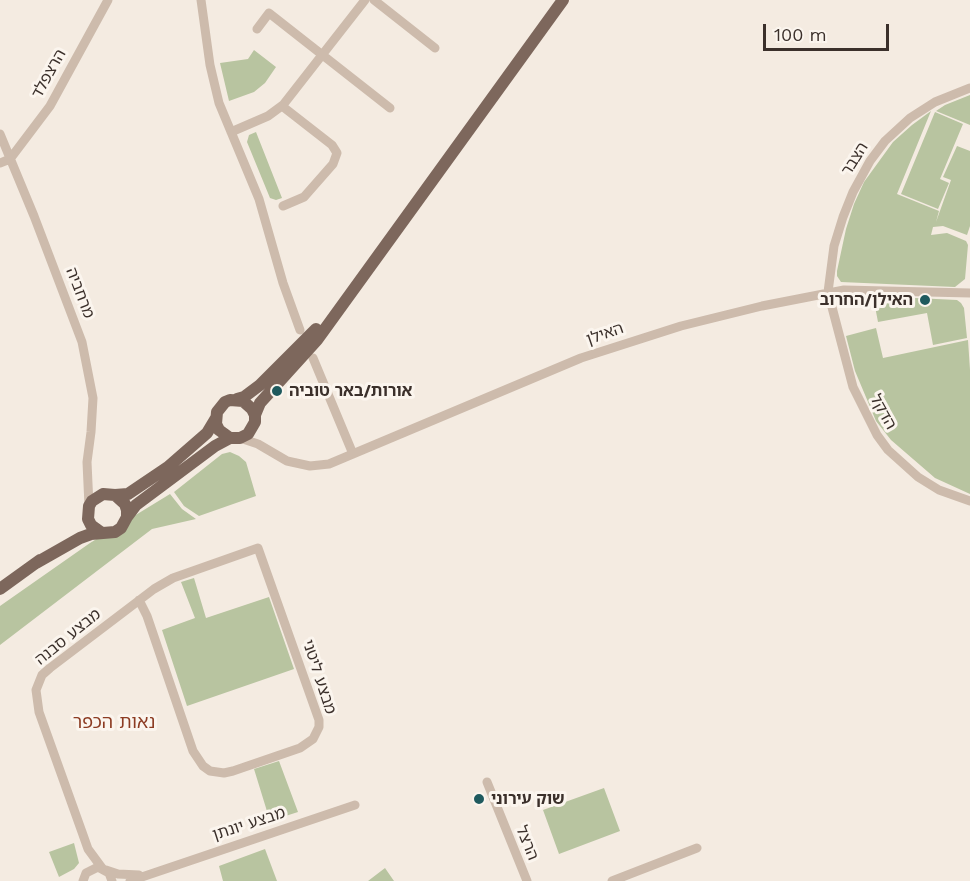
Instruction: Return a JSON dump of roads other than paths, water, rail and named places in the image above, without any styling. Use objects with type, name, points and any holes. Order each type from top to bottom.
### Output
[{"type":"main road","points":[[36,563],[80,538],[115,532],[125,523],[131,510],[203,454],[248,434],[260,403],[317,340],[564,0]]},
{"type":"main road","points":[[0,589],[78,530],[97,497],[128,494],[168,467],[207,433],[220,406],[225,402],[244,397],[260,385],[311,336],[394,236]]},
{"type":"main road","points":[[237,399],[248,404],[254,420]]},
{"type":"main road","points":[[216,418],[219,430],[235,438]]},
{"type":"main road","points":[[112,495],[125,504],[127,517]]},
{"type":"main road","points":[[88,510],[91,525],[102,533]]},
{"type":"street","name":"הרצפלד","points":[[10,159],[50,106],[108,0]]},
{"type":"street","points":[[201,0],[210,65],[219,103],[260,201],[283,283],[300,330]]},
{"type":"street","points":[[231,132],[268,116],[282,106],[365,0]]},
{"type":"street","points":[[374,0],[435,48]]},
{"type":"street","points":[[257,29],[269,14],[390,108]]},
{"type":"street","name":"הצבר","points":[[828,292],[834,246],[847,204],[870,161],[885,141],[922,109],[947,96],[970,88]]},
{"type":"street","points":[[282,106],[332,145],[337,153],[333,164],[304,197],[283,207]]},
{"type":"street","name":"מרחביה","points":[[0,134],[82,342],[93,398],[87,470],[90,495],[88,510]]},
{"type":"street","points":[[0,163],[10,159]]},
{"type":"street","name":"האילן","points":[[235,438],[269,450],[287,461],[310,466],[329,464],[574,361],[618,345],[699,321],[828,292],[861,290],[970,293]]},
{"type":"street","name":"הדקל","points":[[828,292],[853,387],[877,435],[888,450],[918,477],[939,490],[970,501]]},
{"type":"street","points":[[313,358],[353,454]]},
{"type":"street","points":[[254,420],[255,433],[269,450]]},
{"type":"street","points":[[87,470],[96,486],[112,495]]},
{"type":"street","name":"מבצע סבנה","points":[[112,881],[88,849],[39,712],[36,690],[42,675],[154,589],[173,578],[258,548]]},
{"type":"street","name":"מבצע ליטני","points":[[139,600],[147,616],[194,751],[203,766],[217,773],[233,771],[300,748],[313,739],[319,727],[319,720],[258,548]]},
{"type":"street","name":"הרצל","points":[[487,782],[527,881]]},
{"type":"street","name":"מבצע יונתן","points":[[130,881],[355,805]]},
{"type":"street","name":"מבצע סבנה","points":[[82,832],[86,848],[85,876]]},
{"type":"street","points":[[612,881],[697,848]]},
{"type":"street","points":[[76,881],[93,868],[104,869]]},
{"type":"street","name":"מבצע יונתן","points":[[104,869],[126,876],[153,872]]},
{"type":"place","name":"האילן/החרוב","points":[[925,300]]},
{"type":"place","name":"אורות/באר טוביה","points":[[277,391]]},
{"type":"place","name":"שוק עירוני","points":[[479,799]]},
{"type":"district","name":"נאות הכפר","points":[[114,723]]}]
